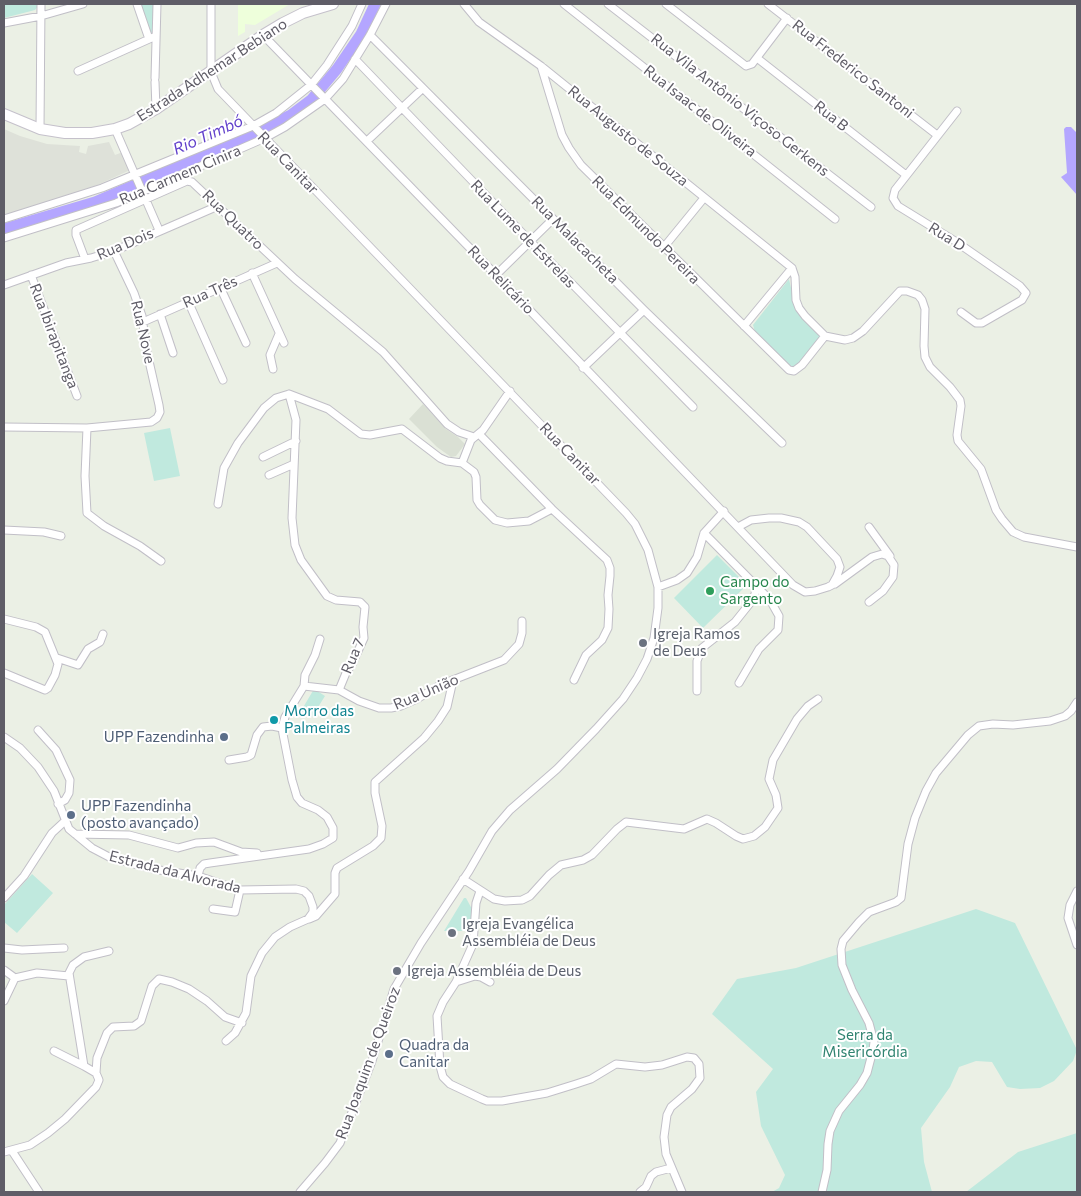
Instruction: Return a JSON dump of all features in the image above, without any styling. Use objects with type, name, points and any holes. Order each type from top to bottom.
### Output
[{"type":"main road","name":"Estrada Adhemar Bebiano","points":[[4,114],[40,129],[65,133],[92,133],[115,129],[129,124],[156,109],[283,23],[320,6],[333,4]]},
{"type":"street","points":[[40,129],[41,4]]},
{"type":"street","points":[[4,23],[41,16],[83,4]]},
{"type":"street","points":[[137,4],[153,38]]},
{"type":"street","points":[[156,109],[153,38],[157,4]]},
{"type":"street","points":[[211,4],[211,72]]},
{"type":"street","name":"Rua Carmem Cinira","points":[[4,219],[82,196],[135,177],[254,127],[313,86],[339,49],[362,4]]},
{"type":"street","name":"Rua Carmem Cinira","points":[[4,238],[93,212],[292,123],[324,98],[343,79],[370,35],[386,4]]},
{"type":"street","name":"Rua Augusto de Souza","points":[[464,4],[479,22],[541,66],[792,268]]},
{"type":"street","name":"Rua Isaac de Oliveira","points":[[564,4],[835,219]]},
{"type":"street","name":"Rua Vila Antônio Viçoso Gerkens","points":[[608,4],[871,207]]},
{"type":"street","points":[[666,4],[744,65],[750,66],[787,18]]},
{"type":"street","name":"Rua Frederico Santoni","points":[[768,4],[937,135]]},
{"type":"street","name":"Rua Relicário","points":[[263,35],[798,589],[810,592],[828,588]]},
{"type":"street","name":"Rua Malacacheta","points":[[370,35],[644,310],[782,443]]},
{"type":"street","points":[[78,71],[153,38]]},
{"type":"street","name":"Rua B","points":[[757,58],[906,174]]},
{"type":"street","name":"Rua Lume de Estrelas","points":[[355,59],[693,407]]},
{"type":"street","name":"Rua Edmundo Pereira","points":[[541,66],[562,135],[581,165],[789,370],[794,371],[802,365],[825,336]]},
{"type":"street","name":"Rua Canitar","points":[[211,72],[218,89],[614,500],[635,524],[648,550],[658,587],[658,608],[654,638],[647,659],[631,687],[615,709],[557,769],[510,810],[492,831],[464,879]]},
{"type":"street","points":[[367,141],[422,89]]},
{"type":"street","name":"Rua D","points":[[957,112],[906,174],[893,194],[894,202],[898,206],[955,241],[1020,286],[1026,293],[1022,300],[982,323],[976,323],[962,312]]},
{"type":"street","points":[[115,129],[159,230]]},
{"type":"street","name":"Rua Quatro","points":[[146,199],[188,181],[194,183],[277,263],[383,352],[447,424],[459,432],[476,436]]},
{"type":"street","points":[[664,247],[704,198]]},
{"type":"street","points":[[85,259],[76,230],[146,199]]},
{"type":"street","name":"Rua Dois","points":[[4,285],[66,263],[114,251],[218,206]]},
{"type":"street","points":[[496,275],[553,219]]},
{"type":"street","name":"Rua Nove","points":[[87,428],[151,422],[159,416],[159,405],[139,306],[114,251]]},
{"type":"street","name":"Rua Três","points":[[143,322],[252,272],[277,263]]},
{"type":"street","points":[[744,326],[792,268]]},
{"type":"street","points":[[792,268],[795,277],[796,300],[799,308],[825,336],[845,340],[853,338],[863,331],[900,291],[907,291],[918,295],[925,309],[924,346],[926,357],[930,367],[950,386],[960,400],[961,406],[956,435],[958,441],[981,470],[996,510],[1002,520],[1013,532],[1024,537],[1077,547]]},
{"type":"street","points":[[252,272],[284,343]]},
{"type":"street","name":"Rua Ibirapitanga","points":[[30,275],[77,396]]},
{"type":"street","points":[[220,287],[246,343]]},
{"type":"street","points":[[188,301],[223,380]]},
{"type":"street","points":[[583,368],[644,310]]},
{"type":"street","points":[[160,314],[173,353]]},
{"type":"street","points":[[274,369],[270,355],[280,334]]},
{"type":"street","points":[[462,463],[476,436],[483,430],[510,391]]},
{"type":"street","points":[[218,504],[224,468],[238,443],[264,408],[276,398],[289,394],[328,409],[361,434],[370,435],[402,429],[440,458],[462,463],[474,472],[476,477],[476,500],[495,520],[507,523],[529,521],[552,509]]},
{"type":"street","points":[[269,475],[294,464],[296,420],[289,394]]},
{"type":"street","points":[[4,427],[87,428],[85,476],[87,523]]},
{"type":"street","points":[[476,436],[607,560],[610,568],[607,632],[602,640],[589,651],[574,680]]},
{"type":"street","points":[[263,457],[296,440]]},
{"type":"street","name":"Rua 7","points":[[294,464],[293,537],[301,560],[316,578],[327,596],[336,600],[360,602],[365,607],[364,638],[347,671],[340,690]]},
{"type":"street","points":[[658,587],[677,580],[688,573],[697,557],[704,533],[724,512]]},
{"type":"street","points":[[87,513],[104,526],[140,546],[161,561]]},
{"type":"street","points":[[738,527],[751,520],[781,518],[795,521],[807,527],[829,549],[839,563],[840,571],[838,576],[828,588]]},
{"type":"street","points":[[869,527],[892,559],[894,568],[893,577],[883,591],[869,602]]},
{"type":"street","points":[[4,530],[44,532],[61,536]]},
{"type":"street","points":[[704,533],[777,609],[780,619],[779,627],[758,649],[739,683]]},
{"type":"street","points":[[828,588],[872,557],[882,554],[892,559]]},
{"type":"street","points":[[697,691],[697,661],[702,648],[735,622],[751,602],[756,587]]},
{"type":"street","points":[[4,619],[41,629],[48,636],[57,658],[58,670],[47,690],[4,673]]},
{"type":"street","name":"Rua União","points":[[304,686],[340,690],[371,706],[391,708],[417,699],[440,685],[498,662],[508,656],[519,644],[522,633],[522,621]]},
{"type":"street","points":[[57,658],[78,665],[90,647],[100,642],[103,634]]},
{"type":"street","points":[[198,876],[200,868],[204,864],[278,854],[323,844],[331,840],[334,832],[332,824],[325,814],[302,804],[297,797],[282,728],[285,717],[304,686],[304,679],[320,639]]},
{"type":"street","points":[[226,1041],[242,1023],[247,1008],[252,976],[266,946],[278,935],[316,916],[335,894],[335,873],[337,868],[373,846],[381,838],[382,826],[375,793],[375,782],[424,738],[438,722],[447,707],[455,679]]},
{"type":"street","points":[[464,879],[489,898],[505,902],[526,899],[561,865],[583,860],[592,855],[616,829],[626,822],[684,830],[707,819],[743,839],[754,836],[765,827],[778,808],[776,795],[769,779],[773,760],[797,719],[808,706],[818,699]]},
{"type":"street","points":[[822,1192],[827,1170],[830,1131],[839,1112],[867,1073],[874,1042],[869,1023],[842,965],[840,949],[843,941],[869,912],[896,902],[901,898],[908,844],[915,818],[926,791],[936,773],[968,735],[979,726],[1050,722],[1065,716],[1077,702]]},
{"type":"street","points":[[229,760],[251,755],[257,735],[263,727],[282,728]]},
{"type":"street","points":[[38,730],[56,750],[70,780],[67,797],[58,804]]},
{"type":"street","name":"Estrada da Alvorada","points":[[4,737],[20,748],[38,767],[54,791],[65,822],[74,834],[92,848],[110,858],[153,870],[198,876],[240,890],[303,890],[309,896],[312,903],[313,912],[308,919]]},
{"type":"street","points":[[4,897],[24,876],[52,833],[65,822]]},
{"type":"street","points":[[74,834],[129,835],[178,848],[196,843],[214,842],[241,852],[278,854]]},
{"type":"street","name":"Rua Joaquim de Queiroz","points":[[300,1192],[326,1163],[340,1142],[372,1061],[394,989],[464,879]]},
{"type":"street","points":[[214,909],[234,912],[240,890]]},
{"type":"street","points":[[480,891],[476,903],[473,944],[456,982],[440,1008],[436,1023],[441,1074],[455,1087],[487,1101],[524,1098],[547,1093],[585,1081],[597,1076],[609,1067],[619,1064],[645,1068],[687,1057],[694,1058],[698,1061],[700,1075],[696,1085],[671,1107],[664,1144],[671,1168],[682,1192]]},
{"type":"street","points":[[1077,891],[1070,905],[1068,918],[1077,946]]},
{"type":"street","points":[[4,948],[22,950],[64,948]]},
{"type":"street","points":[[84,1066],[69,976],[70,969],[78,961],[89,955],[109,951]]},
{"type":"street","points":[[4,970],[15,978],[37,973],[69,976]]},
{"type":"street","points":[[456,982],[475,976],[490,982]]},
{"type":"street","points":[[4,1001],[15,978]]},
{"type":"street","points":[[4,1152],[30,1144],[60,1123],[96,1087],[99,1080],[96,1073],[98,1053],[107,1034],[113,1027],[134,1026],[141,1021],[152,986],[159,979],[189,989],[207,1001],[225,1017],[242,1023]]},
{"type":"street","points":[[54,1051],[96,1073]]},
{"type":"street","points":[[12,1151],[39,1192]]},
{"type":"street","points":[[640,1192],[646,1187],[651,1176],[656,1172],[671,1168]]},
{"type":"shaded area","points":[[238,4],[290,4],[255,25],[245,24],[245,32],[238,36]]},
{"type":"shaded area","points":[[1071,127],[1077,133],[1077,195],[1061,177],[1067,173],[1064,129]]},
{"type":"shaded area","points":[[4,129],[47,144],[80,146],[79,152],[86,154],[88,146],[109,142],[115,155],[123,152],[129,168],[128,171],[82,192],[4,215]]},
{"type":"shaded area","points":[[423,404],[446,429],[465,444],[456,456],[451,457],[437,447],[409,419]]},
{"type":"green space","points":[[4,4],[40,4],[35,10],[4,18]]},
{"type":"green space","points":[[140,4],[154,4],[153,32],[151,33],[149,33]]},
{"type":"green space","points":[[789,279],[794,301],[821,338],[795,368],[790,367],[755,332],[753,325]]},
{"type":"green space","points":[[170,428],[180,476],[154,481],[144,433]]},
{"type":"green space","name":"Campo do Sargento","points":[[717,555],[747,585],[703,628],[674,598]]},
{"type":"green space","points":[[314,689],[325,696],[312,717],[301,711]]},
{"type":"green space","points":[[32,874],[53,893],[17,933],[4,922],[4,905]]},
{"type":"green space","points":[[464,898],[466,898],[472,909],[471,931],[444,931]]},
{"type":"green space","name":"Serra da Misericórdia","points":[[976,909],[1015,923],[1077,1050],[1073,1061],[1054,1081],[1040,1088],[1020,1089],[1007,1087],[992,1062],[976,1061],[959,1067],[950,1087],[921,1128],[924,1162],[932,1192],[772,1192],[779,1188],[785,1175],[761,1126],[756,1092],[773,1069],[712,1014],[737,979],[796,968]]},
{"type":"green space","points":[[1077,1133],[1077,1192],[966,1192],[1018,1152]]},
{"type":"waterway","name":"Rio Timbó","points":[[4,229],[95,202],[253,134],[291,115],[311,100],[337,69],[361,34],[375,4]]},
{"type":"place","name":"Campo do Sargento","points":[[710,591]]},
{"type":"place","name":"Igreja Ramos de Deus","points":[[643,643]]},
{"type":"place","name":"Morro das Palmeiras","points":[[274,720]]},
{"type":"place","name":"UPP Fazendinha","points":[[224,737]]},
{"type":"place","name":"UPP Fazendinha (posto avançado)","points":[[71,815]]},
{"type":"place","name":"Igreja Evangélica Assembléia de Deus","points":[[452,933]]},
{"type":"place","name":"Igreja Assembléia de Deus","points":[[397,971]]},
{"type":"place","name":"Quadra da Canitar","points":[[389,1054]]}]
